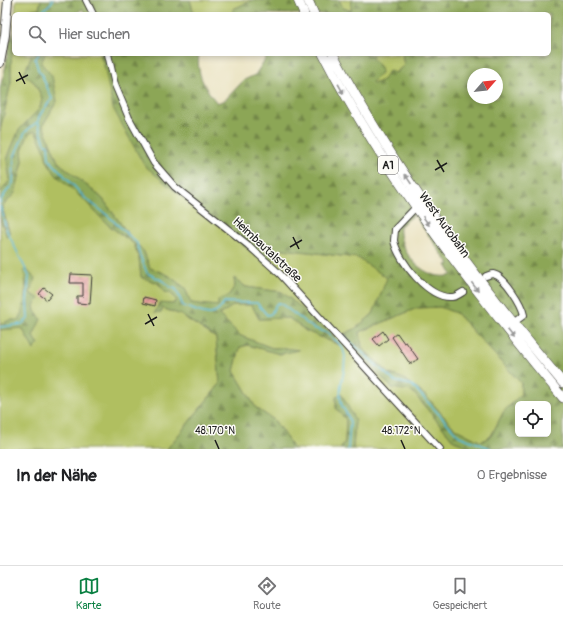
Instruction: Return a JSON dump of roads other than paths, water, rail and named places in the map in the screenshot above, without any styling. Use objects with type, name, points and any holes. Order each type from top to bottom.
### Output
[{"type":"highway","points":[[298,0],[303,12]]},
{"type":"highway","points":[[308,0],[313,12]]},
{"type":"highway","name":"West Autobahn","points":[[324,56],[341,89],[372,141],[416,207],[487,304],[563,398]]},
{"type":"highway","name":"West Autobahn","points":[[334,56],[380,136],[449,238],[563,384]]},
{"type":"main road","points":[[0,63],[8,0]]},
{"type":"street","points":[[86,0],[92,12]]},
{"type":"street","name":"Heimbautalstraße","points":[[108,56],[115,85],[129,118],[154,163],[175,187],[248,245],[280,274],[440,449]]},
{"type":"street","points":[[416,207],[395,229],[394,241],[400,256],[416,277],[431,292],[453,298],[463,292]]},
{"type":"street","points":[[486,276],[493,274],[500,278],[510,289],[522,307],[524,315],[514,323]]},
{"type":"waterway","points":[[41,12],[52,2],[52,0]]},
{"type":"waterway","points":[[37,56],[35,59],[39,72],[42,74],[52,99],[38,120],[45,143],[48,145],[49,159],[85,198],[107,215],[137,243],[139,253],[147,273],[176,289],[183,306],[206,314],[212,314],[216,312],[224,302],[257,303],[267,315],[271,314],[276,304],[280,303],[313,328],[328,333],[337,341],[343,349],[345,356],[340,396],[342,406],[350,423],[348,449]]},
{"type":"waterway","points":[[0,203],[13,183],[14,157],[25,132],[37,122]]},
{"type":"waterway","points":[[0,206],[7,231],[29,276],[27,301],[28,319],[22,324],[0,327]]},
{"type":"waterway","points":[[341,339],[344,336],[394,381],[412,385],[459,436],[492,449]]}]
